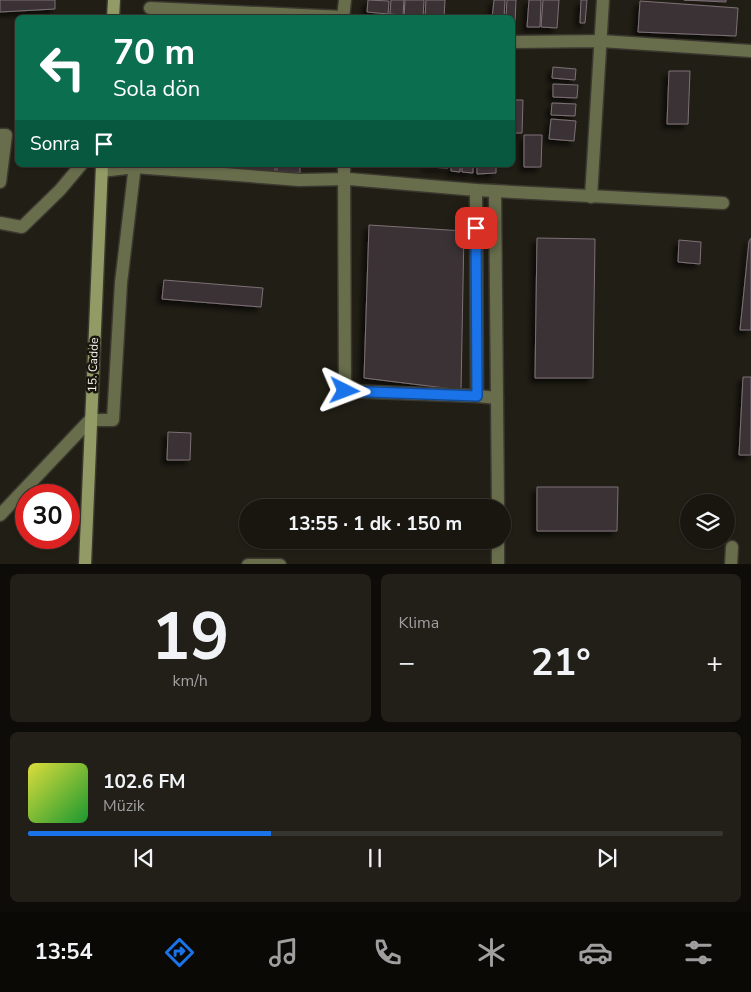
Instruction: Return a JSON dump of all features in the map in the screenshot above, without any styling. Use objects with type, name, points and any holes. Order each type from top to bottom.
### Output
[{"type":"main road","points":[[113,15],[114,0]]},
{"type":"main road","name":"15. Cadde","points":[[85,564],[102,168]]},
{"type":"street","points":[[343,15],[345,0]]},
{"type":"street","points":[[591,197],[603,0]]},
{"type":"street","points":[[150,8],[300,15]]},
{"type":"street","points":[[515,42],[601,41],[751,51]]},
{"type":"street","points":[[0,136],[6,135],[0,182]]},
{"type":"street","points":[[0,223],[22,226],[60,190],[79,167]]},
{"type":"street","points":[[102,168],[118,167]]},
{"type":"street","points":[[0,515],[90,420],[113,420],[121,283],[135,167]]},
{"type":"street","points":[[147,167],[299,180],[344,180],[591,197],[723,203]]},
{"type":"street","points":[[344,167],[345,391],[497,398]]},
{"type":"street","points":[[476,190],[477,396]]},
{"type":"street","points":[[495,191],[498,499]]},
{"type":"street","points":[[498,549],[498,564]]},
{"type":"street","points":[[731,564],[732,549]]},
{"type":"street","points":[[248,564],[280,564]]},
{"type":"building","points":[[0,0],[55,0],[55,9],[0,12]]},
{"type":"building","points":[[368,0],[389,1],[388,14],[367,12]]},
{"type":"building","points":[[391,0],[404,0],[403,15],[390,14]]},
{"type":"building","points":[[405,0],[424,0],[423,15],[404,15]]},
{"type":"building","points":[[426,0],[445,0],[444,15],[425,15]]},
{"type":"building","points":[[494,0],[505,0],[504,15],[492,15]]},
{"type":"building","points":[[507,0],[516,0],[515,23],[515,15],[506,15]]},
{"type":"building","points":[[529,0],[541,0],[540,27],[527,27]]},
{"type":"building","points":[[543,0],[559,0],[557,28],[541,27]]},
{"type":"building","points":[[581,0],[587,0],[585,23],[580,23]]},
{"type":"building","points":[[684,0],[726,0],[726,2]]},
{"type":"building","points":[[640,1],[738,8],[736,36],[638,32]]},
{"type":"building","points":[[553,67],[576,69],[575,80],[552,78]]},
{"type":"building","points":[[669,71],[690,71],[688,124],[667,124]]},
{"type":"building","points":[[553,84],[578,85],[577,98],[553,97]]},
{"type":"building","points":[[515,100],[523,100],[522,133],[515,133]]},
{"type":"building","points":[[552,103],[576,104],[575,116],[551,115]]},
{"type":"building","points":[[551,119],[576,121],[574,141],[549,139]]},
{"type":"building","points":[[524,135],[542,135],[541,167],[524,167]]},
{"type":"building","points":[[237,167],[275,167],[275,174],[236,173]]},
{"type":"building","points":[[277,167],[300,167],[300,173],[277,172]]},
{"type":"building","points":[[451,167],[460,167],[460,172],[451,171]]},
{"type":"building","points":[[462,167],[473,167],[473,173],[462,172]]},
{"type":"building","points":[[477,167],[496,167],[496,173],[477,174]]},
{"type":"building","points":[[369,225],[464,231],[461,390],[364,378]]},
{"type":"building","points":[[537,238],[595,239],[593,378],[535,378]]},
{"type":"building","points":[[751,238],[751,330],[740,330],[749,241]]},
{"type":"building","points":[[679,240],[701,242],[700,264],[678,262]]},
{"type":"building","points":[[164,280],[263,288],[261,307],[162,299]]},
{"type":"building","points":[[743,377],[751,377],[751,455],[739,455]]},
{"type":"building","points":[[168,432],[191,433],[190,460],[167,460]]},
{"type":"building","points":[[537,487],[618,487],[617,531],[537,531]]},
{"type":"route","points":[[345,391],[477,396],[476,228]]}]
